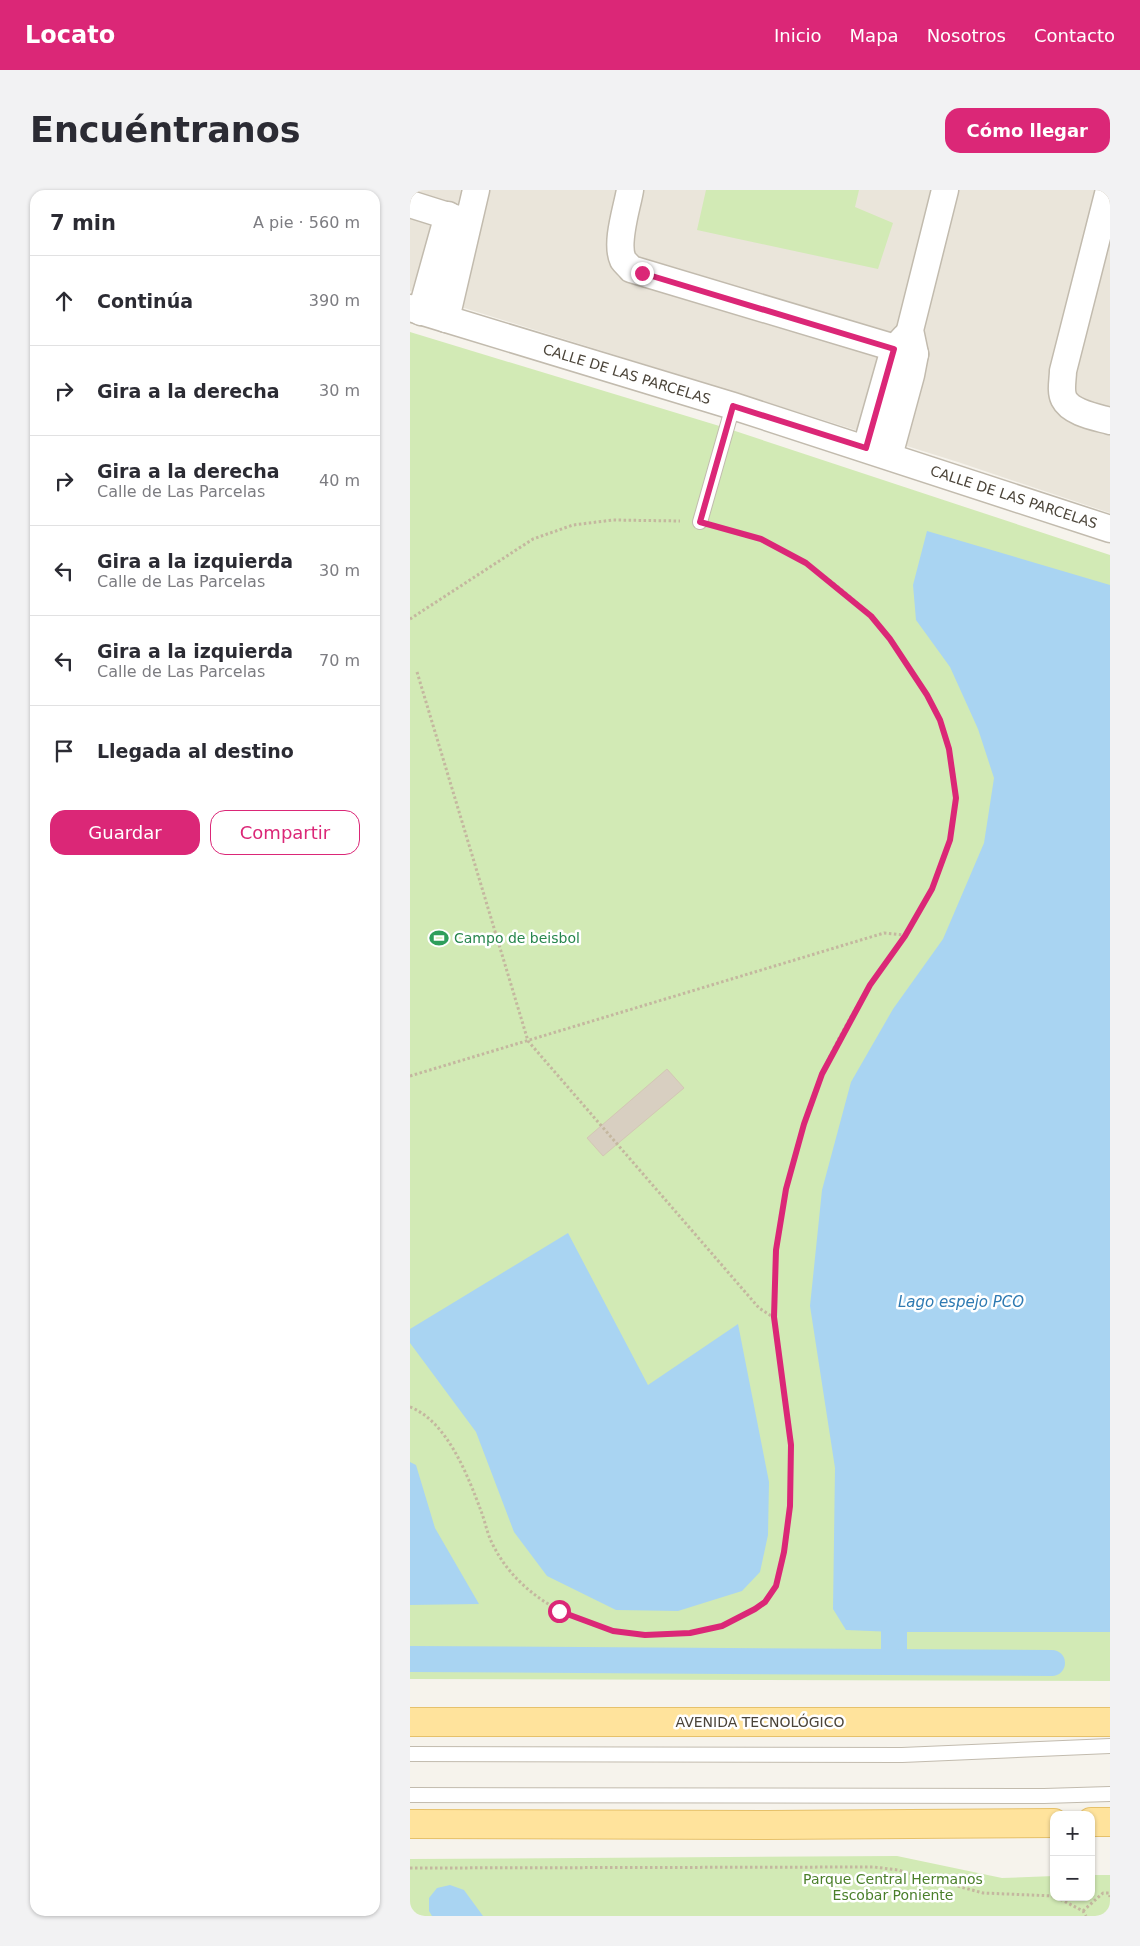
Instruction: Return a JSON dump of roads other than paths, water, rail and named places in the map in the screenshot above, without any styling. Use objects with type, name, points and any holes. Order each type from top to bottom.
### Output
[{"type":"main road","name":"AVENIDA TECNOLÓGICO","points":[[410,1722],[1110,1722]]},
{"type":"main road","points":[[1095,1822],[1110,1822]]},
{"type":"main road","points":[[410,1824],[777,1825],[1050,1823]]},
{"type":"street","name":"CALLE DE LAS PARCELAS","points":[[476,190],[459,219],[415,310],[733,406],[1110,529]]},
{"type":"street","points":[[630,190],[622,229],[621,246],[623,260],[631,269],[906,344]]},
{"type":"street","points":[[877,452],[911,375],[906,344],[945,190]]},
{"type":"street","points":[[1109,190],[1063,371],[1062,387],[1064,400],[1073,408],[1110,421]]},
{"type":"street","points":[[410,204],[459,219]]},
{"type":"street","name":"CALLE DE LAS PARCELAS","points":[[446,319],[459,219]]},
{"type":"lane","points":[[700,522],[733,406]]},
{"type":"lane","points":[[410,1754],[902,1755],[1110,1746]]},
{"type":"lane","points":[[410,1795],[1044,1796],[1110,1794]]},
{"type":"water","name":"Lago espejo PCO","points":[[927,531],[1110,585],[1110,1632],[894,1632],[846,1630],[833,1609],[835,1468],[810,1306],[822,1190],[851,1082],[893,1009],[943,939],[984,843],[994,778],[978,729],[950,667],[916,620],[913,585]]},
{"type":"water","points":[[568,1233],[648,1385],[738,1324],[769,1482],[768,1535],[760,1572],[742,1591],[678,1611],[616,1610],[547,1576],[514,1532],[476,1432],[410,1343],[410,1329]]},
{"type":"water","points":[[410,1462],[416,1465],[435,1528],[479,1604],[410,1605]]},
{"type":"water","points":[[450,1885],[464,1890],[483,1916],[432,1916],[429,1911],[429,1898],[437,1888]]},
{"type":"waterway","points":[[894,1632],[894,1661]]},
{"type":"waterway","points":[[410,1659],[1052,1663]]},
{"type":"place","name":"Campo de beisbol","points":[[439,938]]},
{"type":"park label","name":"Parque Central Hermanos Escobar Poniente","points":[[893,1888]]}]
